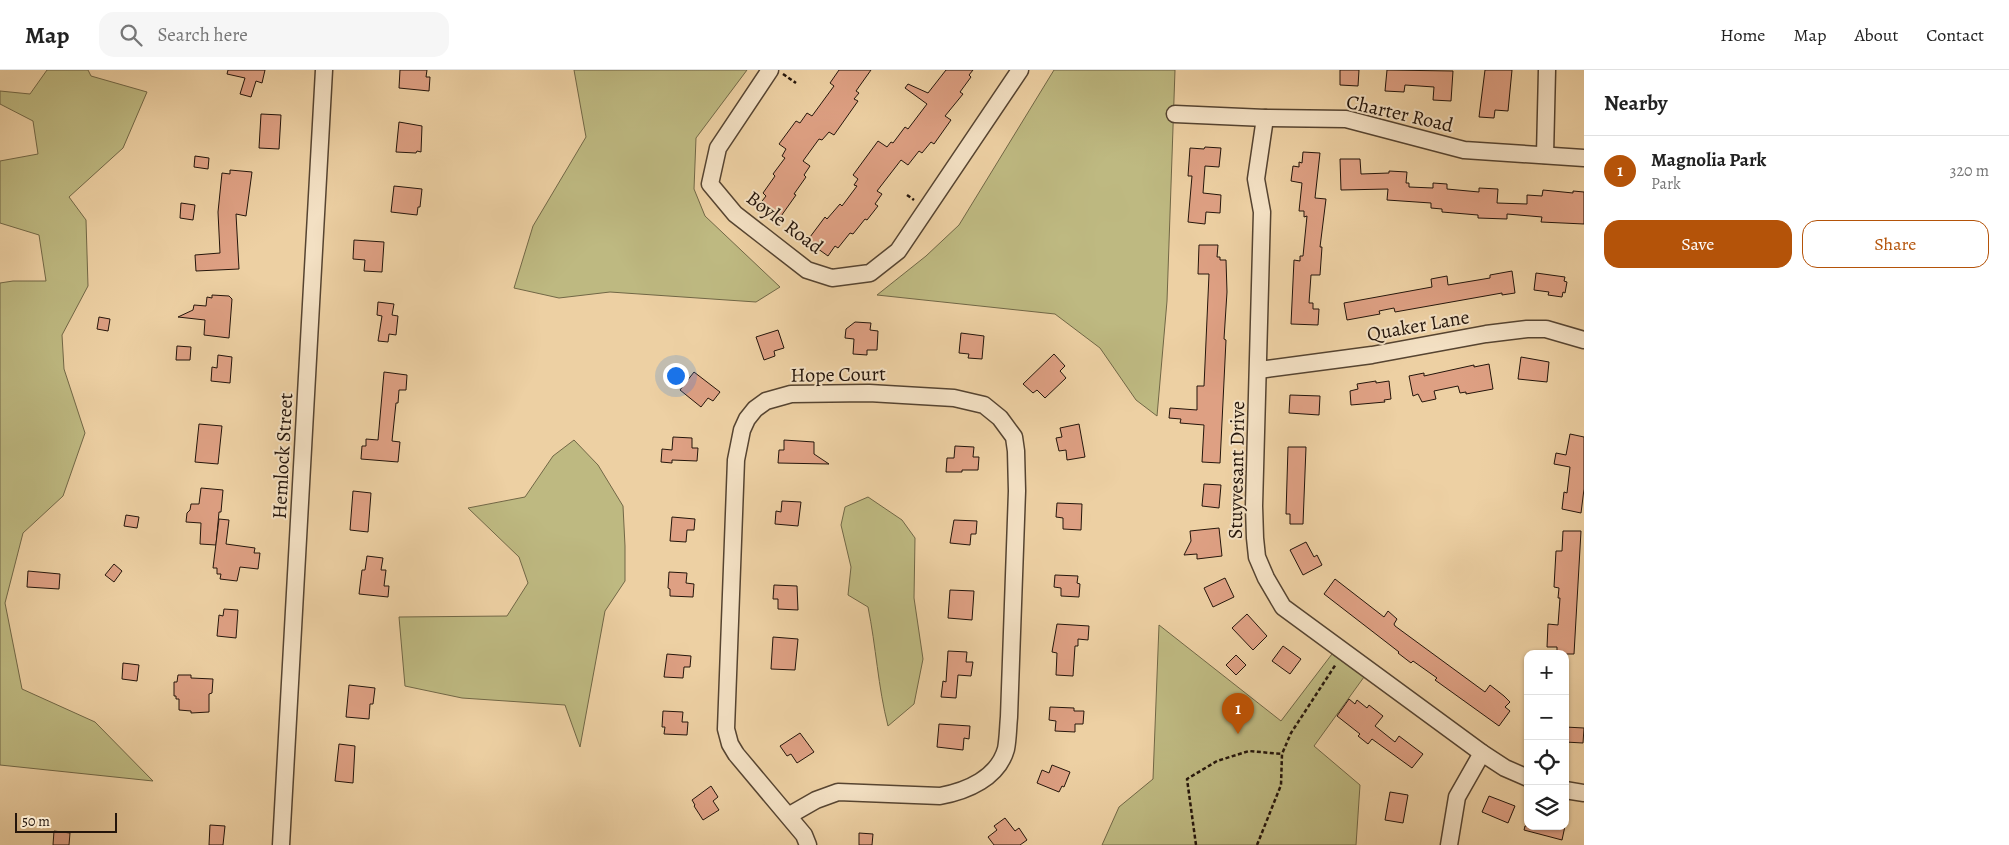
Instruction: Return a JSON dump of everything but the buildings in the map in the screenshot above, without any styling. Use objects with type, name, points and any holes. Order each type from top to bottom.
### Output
[{"type":"street","name":"Hemlock Street","points":[[281,845],[324,70]]},
{"type":"street","name":"Boyle Road","points":[[770,70],[718,148],[710,184],[735,214],[807,270],[832,278],[870,273],[898,251],[1020,70]]},
{"type":"street","points":[[1545,155],[1546,70]]},
{"type":"street","name":"Charter Road","points":[[1176,114],[1346,119],[1464,150],[1584,158]]},
{"type":"street","name":"Stuyvesant Drive","points":[[1265,118],[1256,178],[1262,212],[1254,506],[1257,557],[1266,578],[1283,608],[1482,753],[1505,768],[1524,776]]},
{"type":"street","name":"Quaker Lane","points":[[1259,370],[1372,355],[1486,334],[1526,329],[1546,329],[1584,340]]},
{"type":"street","name":"Hope Court","points":[[788,816],[816,800],[838,792],[940,796],[955,793],[971,787],[996,769],[1006,748],[1009,717],[1017,491],[1016,451],[1011,432],[1000,418],[984,405],[963,400],[869,393],[791,394],[766,401],[755,409],[747,419],[738,444],[736,460],[726,728],[730,744],[736,754],[788,816],[804,835],[808,845]]},
{"type":"street","points":[[1449,845],[1457,797],[1482,753]]},
{"type":"street","points":[[1569,791],[1584,793]]},
{"type":"path","points":[[778,70],[796,83]]},
{"type":"path","points":[[1258,845],[1281,786],[1282,754],[1292,733],[1344,652]]},
{"type":"path","points":[[1196,845],[1187,779],[1217,761],[1249,751],[1282,754]]},
{"type":"shaded area","points":[[47,70],[88,70],[91,76],[147,92],[123,148],[69,197],[86,220],[88,286],[62,335],[64,369],[85,433],[63,496],[23,533],[5,603],[22,689],[95,722],[153,781],[0,765],[0,283],[46,281],[39,235],[0,223],[0,161],[38,154],[33,121],[0,104],[0,91],[30,94]]},
{"type":"shaded area","points":[[574,70],[747,70],[696,138],[694,189],[705,216],[780,287],[756,302],[610,292],[559,298],[514,288],[533,226],[586,137]]},
{"type":"shaded area","points":[[1054,70],[1175,70],[1167,301],[1157,416],[1136,400],[1100,348],[1055,314],[877,295],[926,256],[959,225]]},
{"type":"shaded area","points":[[574,440],[598,465],[623,506],[625,546],[625,581],[605,611],[580,747],[565,705],[462,698],[405,686],[399,617],[507,616],[528,583],[519,557],[468,508],[525,497],[553,456]]},
{"type":"shaded area","points":[[868,497],[902,520],[915,538],[914,598],[923,659],[914,704],[888,726],[868,607],[848,595],[851,567],[841,525],[845,507]]},
{"type":"shaded area","points":[[1159,625],[1281,721],[1332,654],[1364,677],[1314,746],[1360,785],[1356,845],[1102,845],[1119,807],[1153,779]]},
{"type":"place","name":"Magnolia Park","points":[[1238,734]]}]
